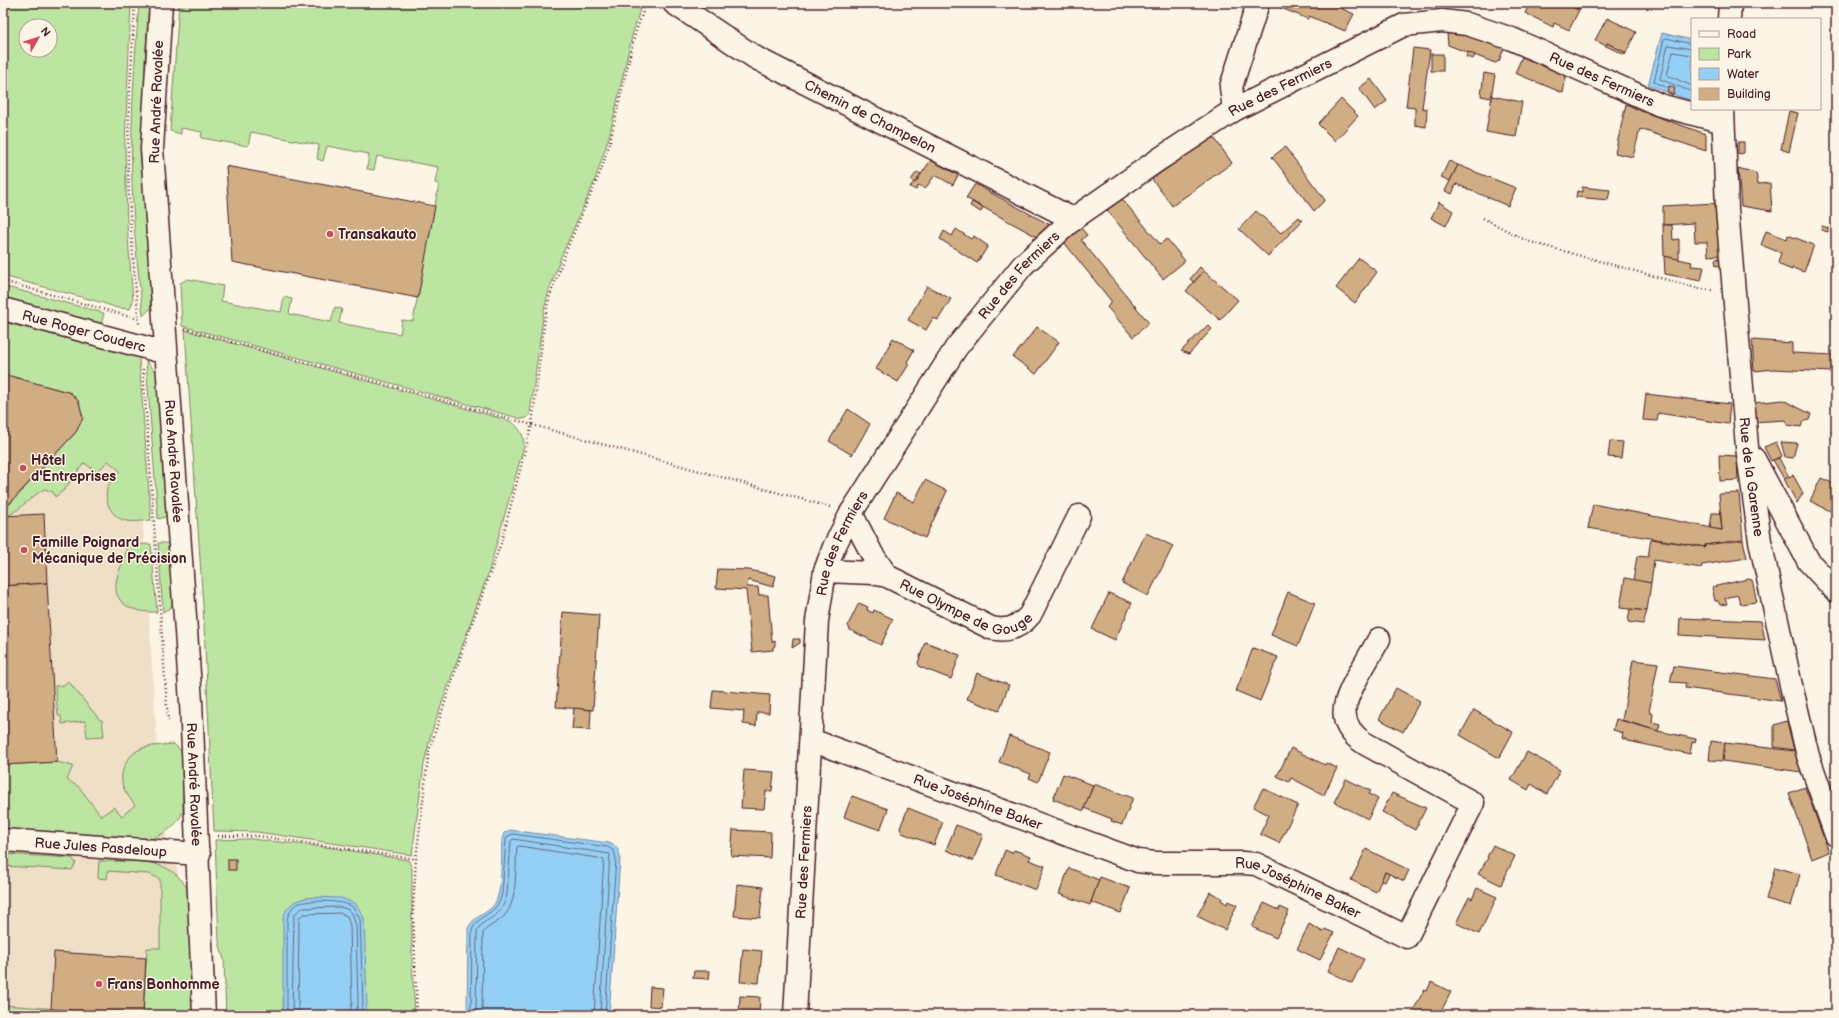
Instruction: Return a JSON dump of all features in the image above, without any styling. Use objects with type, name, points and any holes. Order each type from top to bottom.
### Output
[{"type":"street","name":"Rue André Ravalée","points":[[161,3],[152,149],[191,702],[204,1015]]},
{"type":"street","name":"Chemin de Champelon","points":[[674,3],[756,58],[1073,219]]},
{"type":"street","points":[[1234,110],[1231,87],[1258,3]]},
{"type":"street","points":[[1729,18],[1730,3]]},
{"type":"street","name":"Rue des Fermiers","points":[[795,1015],[812,740],[817,621],[826,571],[834,547],[850,512],[956,348],[1023,265],[1073,219],[1158,160],[1234,110],[1404,25],[1442,21],[1467,24],[1512,40],[1660,105],[1691,110]]},
{"type":"street","name":"Rue des Fermiers","points":[[1692,110],[1723,115]]},
{"type":"street","name":"Rue de la Garenne","points":[[1723,115],[1734,292],[1747,447],[1760,541],[1790,681],[1808,756],[1836,835]]},
{"type":"street","name":"Rue Roger Couderc","points":[[3,309],[166,353]]},
{"type":"street","points":[[1747,447],[1809,562],[1836,591]]},
{"type":"street","name":"Rue Olympe de Gouge","points":[[850,512],[872,554],[887,576]]},
{"type":"street","name":"Rue Olympe de Gouge","points":[[826,571],[873,573],[887,576],[992,628],[1000,630],[1009,629],[1023,622],[1030,615],[1079,516]]},
{"type":"street","name":"Rue Joséphine Baker","points":[[812,740],[1138,861],[1155,863],[1256,864],[1407,937],[1472,803],[1364,744],[1350,730],[1346,720],[1344,703],[1379,639]]},
{"type":"street","name":"Rue Jules Pasdeloup","points":[[3,840],[198,845]]},
{"type":"path","points":[[417,1015],[413,910],[416,859],[430,750],[501,543],[532,424],[544,317],[549,298],[568,246],[603,166],[616,120],[635,34],[646,3]]},
{"type":"path","points":[[1483,218],[1527,241],[1700,289],[1734,292]]},
{"type":"path","points":[[3,281],[138,319]]},
{"type":"path","points":[[164,323],[850,512]]},
{"type":"path","points":[[198,845],[257,836],[416,859]]},
{"type":"shaded area","points":[[3,331],[133,367],[162,823],[178,872],[177,1015],[3,1015]]},
{"type":"green space","points":[[3,3],[131,3],[125,143],[127,224],[133,301],[130,309],[117,308],[3,276]]},
{"type":"green space","points":[[139,3],[149,3],[145,61],[144,131],[151,303],[150,309],[143,316],[137,262],[132,182],[132,130]]},
{"type":"green space","points":[[179,3],[642,3],[632,36],[609,137],[595,180],[561,257],[549,290],[544,310],[530,414],[527,418],[522,419],[182,326],[180,283],[188,279],[223,286],[221,301],[281,312],[284,297],[292,299],[289,314],[331,322],[335,307],[342,309],[339,323],[400,334],[402,320],[413,321],[439,184],[435,183],[438,167],[377,156],[374,170],[367,169],[369,154],[327,146],[323,161],[317,159],[319,145],[251,132],[248,146],[201,138],[202,132],[181,128],[181,134],[170,131]]},
{"type":"green space","points":[[3,286],[104,313],[101,325],[3,298]]},
{"type":"green space","points":[[3,322],[139,357],[151,520],[137,522],[126,521],[118,518],[111,510],[106,496],[108,486],[120,471],[108,461],[97,472],[84,463],[64,490],[55,497],[53,492],[45,489],[13,513],[3,516],[3,504],[10,504],[76,432],[83,418],[79,402],[71,393],[3,374]]},
{"type":"green space","points":[[185,330],[507,420],[515,424],[522,434],[524,446],[489,571],[431,734],[424,764],[412,855],[257,832],[214,831],[203,605]]},
{"type":"green space","points":[[146,361],[158,374],[167,514],[165,517],[158,519]]},
{"type":"green space","points":[[158,543],[171,543],[174,603],[170,608],[163,612]]},
{"type":"green space","points":[[151,544],[157,612],[140,611],[126,606],[117,595],[116,587],[118,573],[125,555],[126,545]]},
{"type":"green space","points":[[68,681],[100,720],[102,720],[104,736],[87,737],[85,721],[62,724],[61,716],[58,716],[55,686],[64,685]]},
{"type":"green space","points":[[174,744],[183,753],[183,811],[177,822],[169,830],[159,836],[148,840],[3,830],[3,765],[57,762],[73,766],[67,780],[79,787],[101,816],[114,807],[122,816],[135,805],[125,791],[122,783],[123,771],[128,759],[132,754],[143,748]]},
{"type":"green space","points":[[251,839],[334,848],[408,860],[412,868],[412,961],[415,1015],[226,1015],[224,960],[219,942],[215,840]]},
{"type":"green space","points":[[3,854],[72,858],[76,863],[72,870],[3,866]]},
{"type":"green space","points":[[99,861],[151,863],[163,866],[173,872],[182,881],[189,893],[193,1015],[143,1015],[147,948],[160,948],[160,879],[149,874],[108,871],[107,879],[98,878]]},
{"type":"green space","points":[[3,1005],[143,1015],[3,1015]]},
{"type":"water","points":[[1662,33],[1691,40],[1691,101],[1648,85]]},
{"type":"water","points":[[510,830],[609,843],[616,847],[619,851],[620,859],[609,1015],[467,1015],[468,928],[476,918],[490,909],[496,901],[500,884],[502,839],[504,833]]},
{"type":"water","points":[[307,898],[341,898],[356,904],[364,918],[367,1005],[364,1015],[283,1015],[283,918],[287,909],[292,903]]},
{"type":"building","points":[[1269,3],[1329,3],[1354,14],[1345,31],[1309,16],[1308,19]]},
{"type":"building","points":[[1530,3],[1564,3],[1579,10],[1569,30],[1554,23],[1553,27],[1525,13]]},
{"type":"building","points":[[1577,3],[1581,5],[1579,10],[1565,4]]},
{"type":"building","points":[[1607,18],[1636,32],[1626,53],[1607,43],[1606,46],[1595,40]]},
{"type":"building","points":[[1447,33],[1462,34],[1504,48],[1499,61],[1495,63],[1448,45]]},
{"type":"building","points":[[1607,43],[1626,53],[1625,55],[1606,46]]},
{"type":"building","points":[[1413,48],[1430,50],[1422,108],[1427,109],[1426,127],[1415,125],[1415,108],[1406,107]]},
{"type":"building","points":[[1468,52],[1475,55],[1473,59],[1466,57]]},
{"type":"building","points":[[1431,54],[1443,54],[1443,71],[1431,71]]},
{"type":"building","points":[[1522,57],[1566,76],[1563,93],[1515,73]]},
{"type":"building","points":[[1484,73],[1495,75],[1491,98],[1481,96]]},
{"type":"building","points":[[1371,79],[1387,101],[1375,110],[1359,88]]},
{"type":"building","points":[[1669,86],[1675,88],[1673,95],[1667,92]]},
{"type":"building","points":[[1492,96],[1522,102],[1516,137],[1486,132]]},
{"type":"building","points":[[1341,99],[1358,116],[1335,141],[1318,124]]},
{"type":"building","points":[[1626,104],[1641,111],[1706,134],[1706,151],[1640,129],[1633,157],[1615,153]]},
{"type":"building","points":[[1789,111],[1798,113],[1789,152],[1781,149]]},
{"type":"building","points":[[1213,136],[1232,163],[1172,206],[1152,179]]},
{"type":"building","points":[[1738,142],[1744,142],[1744,153],[1738,154]]},
{"type":"building","points":[[1285,147],[1325,200],[1314,211],[1272,157]]},
{"type":"building","points":[[931,160],[958,175],[953,185],[935,175],[925,189],[919,185],[916,190],[910,187],[914,182],[915,183]]},
{"type":"building","points":[[1449,161],[1458,165],[1450,181],[1441,177]]},
{"type":"building","points":[[1458,165],[1516,188],[1508,206],[1456,184],[1452,194],[1445,191]]},
{"type":"building","name":"Transakauto","points":[[226,166],[435,206],[418,298],[232,262]]},
{"type":"building","points":[[1738,168],[1756,173],[1758,184],[1770,183],[1772,211],[1741,206]]},
{"type":"building","points":[[917,172],[921,174],[915,183],[911,180]]},
{"type":"building","points":[[975,184],[1052,226],[1039,238],[966,198]]},
{"type":"building","points":[[1582,187],[1610,190],[1608,200],[1576,197],[1577,191],[1582,192]]},
{"type":"building","points":[[1122,199],[1160,244],[1167,239],[1185,261],[1163,279],[1107,210]]},
{"type":"building","points":[[972,202],[983,208],[981,212],[970,206]]},
{"type":"building","points":[[1439,202],[1453,211],[1446,226],[1431,218]]},
{"type":"building","points":[[1715,203],[1720,255],[1708,256],[1707,242],[1695,242],[1694,223],[1663,225],[1663,206]]},
{"type":"building","points":[[1256,211],[1281,233],[1299,217],[1302,221],[1268,256],[1239,229]]},
{"type":"building","points":[[1663,225],[1672,225],[1673,240],[1679,239],[1679,260],[1664,256]]},
{"type":"building","points":[[1822,226],[1828,228],[1828,232],[1821,230]]},
{"type":"building","points":[[1081,228],[1087,235],[1081,240],[1149,323],[1133,337],[1107,307],[1112,302],[1063,241]]},
{"type":"building","points":[[956,229],[971,239],[974,236],[988,246],[977,263],[940,239],[944,231],[952,236]]},
{"type":"building","points":[[1766,231],[1787,239],[1788,235],[1814,245],[1804,272],[1792,268],[1792,270],[1780,265],[1778,262],[1781,253],[1761,245]]},
{"type":"building","points":[[1664,256],[1692,262],[1691,266],[1704,267],[1701,281],[1665,274]]},
{"type":"building","points":[[1359,258],[1377,272],[1355,303],[1336,288]]},
{"type":"building","points":[[1720,258],[1721,265],[1716,266],[1715,259]]},
{"type":"building","points":[[1200,267],[1204,271],[1194,282],[1190,279]]},
{"type":"building","points":[[1204,271],[1238,300],[1220,320],[1186,291]]},
{"type":"building","points":[[927,286],[951,299],[938,320],[933,318],[926,330],[908,320]]},
{"type":"building","points":[[1208,325],[1212,329],[1189,354],[1181,351]]},
{"type":"building","points":[[1037,327],[1059,342],[1036,374],[1013,357]]},
{"type":"building","points":[[893,338],[914,350],[907,362],[909,364],[898,382],[876,369]]},
{"type":"building","points":[[1752,340],[1792,343],[1792,353],[1834,355],[1831,372],[1774,369],[1754,371]]},
{"type":"building","name":"Hôtel d'Entreprises","points":[[3,374],[71,393],[79,402],[83,418],[76,432],[9,504],[3,504]]},
{"type":"building","points":[[1646,394],[1730,404],[1728,424],[1658,413],[1657,421],[1643,420]]},
{"type":"building","points":[[1783,400],[1811,414],[1809,420],[1803,421],[1801,427],[1787,425],[1786,420],[1752,422],[1753,403]]},
{"type":"building","points":[[848,409],[870,424],[852,455],[829,441]]},
{"type":"building","points":[[1834,426],[1836,427],[1835,435],[1831,433]]},
{"type":"building","points":[[1610,441],[1623,442],[1621,458],[1608,457]]},
{"type":"building","points":[[1776,442],[1782,456],[1771,461],[1764,447]]},
{"type":"building","points":[[1781,442],[1797,443],[1793,458],[1785,457]]},
{"type":"building","points":[[1719,455],[1737,456],[1738,480],[1720,481]]},
{"type":"building","points":[[1779,458],[1789,477],[1784,479],[1773,460]]},
{"type":"building","points":[[1793,475],[1803,493],[1797,503],[1784,479]]},
{"type":"building","points":[[1821,478],[1836,485],[1836,514],[1810,501]]},
{"type":"building","points":[[925,480],[947,491],[925,538],[884,518],[896,493],[914,502]]},
{"type":"building","points":[[1739,493],[1743,540],[1705,545],[1705,547],[1588,528],[1593,504],[1722,530],[1719,494]]},
{"type":"building","points":[[1712,513],[1720,513],[1722,530],[1710,528]]},
{"type":"building","name":"Famille Poignard Mécanique de Précision","points":[[44,514],[47,583],[3,586],[3,516]]},
{"type":"building","points":[[1146,533],[1173,546],[1148,596],[1122,583]]},
{"type":"building","points":[[1651,539],[1705,547],[1705,545],[1743,540],[1747,558],[1702,565],[1701,568],[1654,560],[1651,583],[1633,581],[1637,556],[1648,557]]},
{"type":"building","points":[[718,569],[749,570],[776,576],[773,587],[748,580],[747,587],[758,587],[759,595],[768,595],[772,642],[775,641],[773,650],[752,652],[746,590],[716,588]]},
{"type":"building","points":[[1625,578],[1651,583],[1647,611],[1620,608]]},
{"type":"building","points":[[1748,579],[1752,580],[1757,602],[1740,604],[1738,595],[1725,598],[1727,604],[1720,605],[1718,601],[1715,601],[1712,587]]},
{"type":"building","points":[[47,583],[57,762],[3,765],[3,586]]},
{"type":"building","points":[[1288,592],[1315,603],[1298,646],[1271,635]]},
{"type":"building","points":[[1109,593],[1132,603],[1115,640],[1092,629]]},
{"type":"building","points":[[859,603],[868,607],[867,610],[873,613],[874,610],[893,619],[881,645],[850,630],[848,625]]},
{"type":"building","points":[[1630,609],[1647,611],[1643,624],[1628,622]]},
{"type":"building","points":[[563,612],[599,615],[593,710],[556,707]]},
{"type":"building","points":[[1680,618],[1761,621],[1765,640],[1679,635]]},
{"type":"building","points":[[793,639],[800,639],[800,643],[792,648]]},
{"type":"building","points":[[925,642],[960,655],[951,679],[920,667],[918,663]]},
{"type":"building","points":[[1253,648],[1278,657],[1260,701],[1236,691]]},
{"type":"building","points":[[1633,660],[1658,663],[1649,712],[1653,714],[1652,722],[1660,724],[1658,731],[1622,720]]},
{"type":"building","points":[[1674,666],[1775,679],[1781,701],[1685,688],[1686,683],[1670,682]]},
{"type":"building","points":[[977,673],[1009,685],[999,711],[967,699]]},
{"type":"building","points":[[1396,688],[1420,701],[1403,732],[1379,719]]},
{"type":"building","points":[[713,690],[770,695],[769,713],[757,712],[756,726],[743,724],[744,711],[711,708]]},
{"type":"building","points":[[574,708],[591,710],[590,730],[572,729]]},
{"type":"building","points":[[1474,710],[1513,732],[1499,758],[1460,735]]},
{"type":"building","points":[[1616,719],[1658,731],[1696,739],[1695,743],[1692,742],[1690,754],[1628,741],[1622,738],[1623,733],[1613,730]]},
{"type":"building","points":[[1787,721],[1794,750],[1774,747],[1774,725]]},
{"type":"building","points":[[1009,736],[1050,752],[1038,782],[1029,778],[1031,774],[999,762]]},
{"type":"building","points":[[1711,741],[1725,743],[1723,761],[1709,760]]},
{"type":"building","points":[[1725,743],[1795,751],[1801,772],[1723,761]]},
{"type":"building","points":[[1291,748],[1325,765],[1326,763],[1337,768],[1324,795],[1291,778],[1289,782],[1277,776]]},
{"type":"building","points":[[1527,752],[1560,770],[1547,794],[1531,784],[1528,790],[1511,780]]},
{"type":"building","points":[[744,770],[774,772],[772,791],[766,791],[764,809],[741,808]]},
{"type":"building","points":[[1063,774],[1093,785],[1084,811],[1053,799]]},
{"type":"building","points":[[1346,779],[1371,791],[1369,794],[1378,799],[1368,819],[1334,802]]},
{"type":"building","points":[[1094,784],[1133,798],[1122,825],[1111,821],[1112,819],[1084,808]]},
{"type":"building","points":[[1805,787],[1829,852],[1812,859],[1789,793]]},
{"type":"building","points":[[1263,788],[1298,805],[1279,843],[1260,834],[1269,815],[1253,807]]},
{"type":"building","points":[[1392,793],[1426,808],[1415,830],[1382,812]]},
{"type":"building","points":[[852,796],[888,809],[880,830],[844,817]]},
{"type":"building","points":[[908,808],[943,822],[934,845],[902,833],[900,828]]},
{"type":"building","points":[[956,825],[983,835],[973,861],[946,850]]},
{"type":"building","points":[[733,830],[771,832],[770,858],[731,856]]},
{"type":"building","points":[[1493,845],[1515,856],[1501,885],[1478,874],[1488,858],[1487,857]]},
{"type":"building","points":[[1366,849],[1409,870],[1404,881],[1385,872],[1376,892],[1351,880]]},
{"type":"building","points":[[1005,850],[1012,853],[1014,850],[1031,856],[1029,860],[1045,866],[1036,890],[996,875]]},
{"type":"building","points":[[228,859],[236,859],[236,870],[228,870]]},
{"type":"building","points":[[1775,867],[1800,874],[1791,906],[1766,899]]},
{"type":"building","points":[[1069,868],[1099,880],[1090,905],[1059,894]]},
{"type":"building","points":[[1385,872],[1389,874],[1385,882],[1381,881]]},
{"type":"building","points":[[1100,877],[1130,888],[1121,913],[1091,902]]},
{"type":"building","points":[[737,884],[763,887],[760,918],[734,916]]},
{"type":"building","points":[[1477,888],[1497,897],[1479,934],[1456,923],[1469,897],[1472,899]]},
{"type":"building","points":[[1210,892],[1222,898],[1221,900],[1227,904],[1228,901],[1237,905],[1225,930],[1197,916]]},
{"type":"building","points":[[1264,903],[1279,910],[1280,907],[1289,911],[1276,938],[1252,927]]},
{"type":"building","points":[[1309,924],[1323,932],[1325,929],[1334,933],[1320,960],[1297,949]]},
{"type":"building","points":[[1339,947],[1364,959],[1352,983],[1328,971]]},
{"type":"building","points":[[743,949],[762,951],[759,983],[740,982]]},
{"type":"building","name":"Frans Bonhomme","points":[[54,952],[146,958],[143,1015],[51,1009]]},
{"type":"building","points":[[694,971],[710,971],[709,979],[693,978]]},
{"type":"building","points":[[1431,982],[1451,992],[1439,1015],[1411,1015],[1424,990],[1427,991]]},
{"type":"building","points":[[650,987],[663,988],[661,1007],[649,1006]]},
{"type":"building","points":[[740,996],[760,997],[759,1015],[739,1015]]},
{"type":"place","name":"Transakauto","points":[[330,234]]},
{"type":"place","name":"Hôtel d'Entreprises","points":[[23,468]]},
{"type":"place","name":"Famille Poignard Mécanique de Précision","points":[[24,550]]},
{"type":"place","name":"Frans Bonhomme","points":[[99,984]]}]
